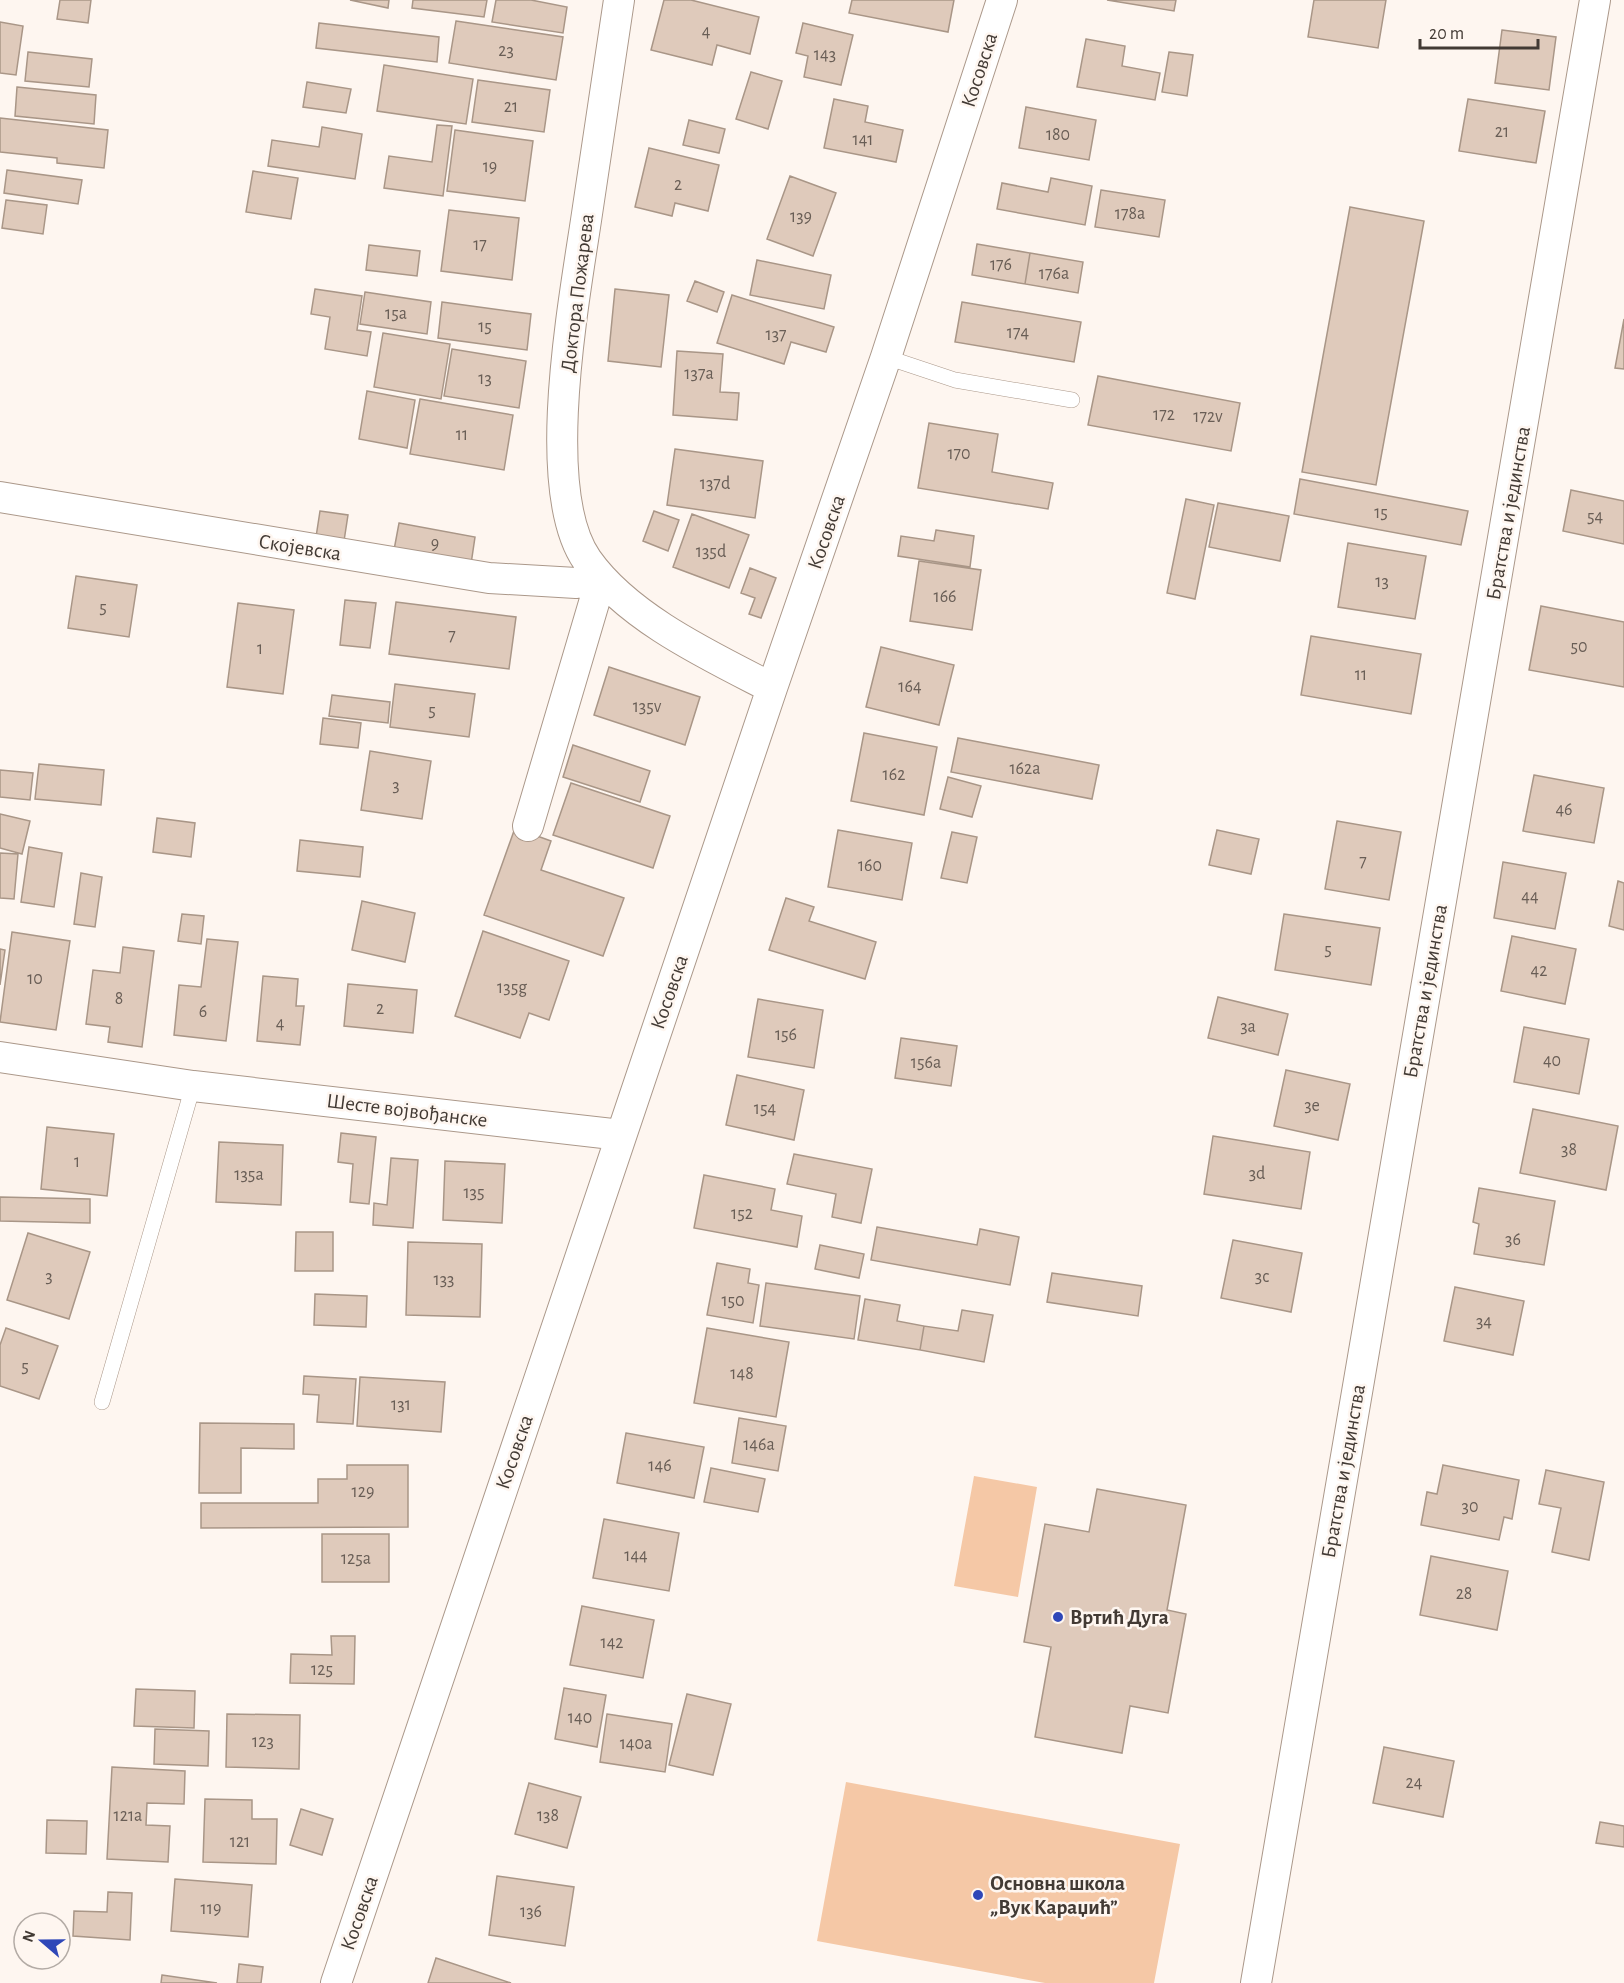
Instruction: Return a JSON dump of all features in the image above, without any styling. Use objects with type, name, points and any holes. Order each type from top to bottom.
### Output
[{"type":"street","name":"Доктора Пожарева","points":[[619,0],[570,334],[564,403],[563,457],[566,503],[576,539],[585,557],[601,579],[662,627],[704,653],[772,688]]},
{"type":"street","name":"Косовска","points":[[336,1983],[772,688],[886,357],[1002,0]]},
{"type":"street","name":"Братства и јединства","points":[[1256,1983],[1595,0]]},
{"type":"street","name":"Скојевска","points":[[0,497],[489,578],[576,583],[601,579]]},
{"type":"street","points":[[528,826],[601,579]]},
{"type":"street","name":"Шесте војвођанске","points":[[0,1058],[193,1086],[621,1135]]},
{"type":"lane","points":[[886,357],[954,380],[1072,400]]},
{"type":"lane","points":[[102,1402],[193,1086]]},
{"type":"shaded area","points":[[974,1476],[1037,1487],[1018,1597],[954,1586]]},
{"type":"shaded area","points":[[846,1782],[1180,1844],[1154,1983],[1045,1983],[817,1941]]},
{"type":"building","points":[[60,0],[91,0],[88,23],[57,19]]},
{"type":"building","points":[[350,0],[389,0],[388,8]]},
{"type":"building","points":[[413,0],[487,0],[484,17],[412,8]]},
{"type":"building","points":[[496,0],[531,0],[567,7],[563,33],[492,22]]},
{"type":"building","points":[[664,0],[691,0],[759,17],[750,54],[717,45],[712,65],[651,50]]},
{"type":"building","points":[[852,0],[954,0],[948,32],[849,13]]},
{"type":"building","points":[[1107,0],[1176,0],[1174,11]]},
{"type":"building","points":[[1314,0],[1386,0],[1378,48],[1308,37]]},
{"type":"building","points":[[456,21],[563,37],[556,80],[449,63]]},
{"type":"building","points":[[0,22],[23,26],[16,75],[0,73]]},
{"type":"building","points":[[319,23],[439,37],[437,62],[316,48]]},
{"type":"building","points":[[803,23],[853,35],[841,85],[804,77],[808,56],[796,53]]},
{"type":"building","points":[[1502,30],[1556,37],[1549,90],[1495,83]]},
{"type":"building","points":[[1086,39],[1125,46],[1122,66],[1160,73],[1155,100],[1077,87]]},
{"type":"building","points":[[28,52],[92,59],[89,87],[25,81]]},
{"type":"building","points":[[1169,52],[1193,55],[1187,96],[1162,92]]},
{"type":"building","points":[[384,65],[473,79],[466,124],[377,111]]},
{"type":"building","points":[[751,72],[782,81],[768,129],[736,119]]},
{"type":"building","points":[[478,80],[550,90],[544,132],[472,122]]},
{"type":"building","points":[[307,82],[351,89],[346,113],[303,107]]},
{"type":"building","points":[[17,87],[96,95],[94,124],[15,116]]},
{"type":"building","points":[[834,99],[868,106],[865,122],[903,130],[896,162],[824,148]]},
{"type":"building","points":[[1468,99],[1545,111],[1536,163],[1459,151]]},
{"type":"building","points":[[1026,107],[1096,120],[1089,160],[1019,148]]},
{"type":"building","points":[[0,118],[108,130],[104,168],[57,163],[57,158],[0,152]]},
{"type":"building","points":[[689,120],[725,129],[719,153],[683,145]]},
{"type":"building","points":[[437,125],[452,126],[443,196],[384,188],[389,156],[432,162]]},
{"type":"building","points":[[322,127],[362,134],[355,179],[268,166],[272,140],[319,147]]},
{"type":"building","points":[[455,130],[533,141],[525,201],[447,191]]},
{"type":"building","points":[[649,148],[719,165],[708,211],[675,203],[672,216],[635,207]]},
{"type":"building","points":[[7,170],[82,180],[78,204],[4,193]]},
{"type":"building","points":[[253,171],[298,178],[291,219],[246,212]]},
{"type":"building","points":[[790,176],[836,193],[813,256],[767,239]]},
{"type":"building","points":[[1051,178],[1092,186],[1085,225],[997,209],[1002,183],[1048,192]]},
{"type":"building","points":[[1101,190],[1165,200],[1159,237],[1095,227]]},
{"type":"building","points":[[6,200],[47,205],[43,234],[2,228]]},
{"type":"building","points":[[1350,207],[1424,221],[1376,485],[1302,472]]},
{"type":"building","points":[[449,210],[519,218],[512,280],[441,271]]},
{"type":"building","points":[[977,244],[1030,253],[1025,284],[972,275]]},
{"type":"building","points":[[369,245],[420,251],[417,276],[366,270]]},
{"type":"building","points":[[1030,253],[1083,262],[1078,293],[1025,284]]},
{"type":"building","points":[[757,260],[831,275],[824,309],[750,295]]},
{"type":"building","points":[[695,281],[724,292],[717,312],[687,301]]},
{"type":"building","points":[[315,289],[362,296],[357,330],[371,332],[367,356],[325,349],[330,317],[311,314]]},
{"type":"building","points":[[615,289],[669,295],[661,367],[608,361]]},
{"type":"building","points":[[365,292],[431,302],[427,334],[360,324]]},
{"type":"building","points":[[732,295],[834,327],[826,352],[791,342],[784,364],[717,343]]},
{"type":"building","points":[[442,302],[531,314],[527,350],[438,338]]},
{"type":"building","points":[[962,302],[1081,322],[1074,362],[955,342]]},
{"type":"building","points":[[1624,319],[1624,369],[1615,368]]},
{"type":"building","points":[[383,333],[450,344],[441,399],[374,387]]},
{"type":"building","points":[[452,349],[526,361],[519,408],[444,396]]},
{"type":"building","points":[[677,351],[723,354],[720,392],[739,393],[737,420],[673,415]]},
{"type":"building","points":[[1098,376],[1240,403],[1231,451],[1088,425]]},
{"type":"building","points":[[367,391],[415,400],[407,448],[359,439]]},
{"type":"building","points":[[420,399],[513,415],[504,470],[410,454]]},
{"type":"building","points":[[929,423],[998,434],[992,472],[1053,483],[1048,509],[918,488]]},
{"type":"building","points":[[675,449],[763,461],[755,518],[667,505]]},
{"type":"building","points":[[1300,479],[1468,511],[1461,545],[1294,514]]},
{"type":"building","points":[[1571,490],[1624,501],[1624,544],[1563,531]]},
{"type":"building","points":[[1186,499],[1214,505],[1195,599],[1167,593]]},
{"type":"building","points":[[1218,503],[1289,516],[1280,561],[1209,547]]},
{"type":"building","points":[[320,511],[348,515],[344,541],[316,537]]},
{"type":"building","points":[[654,511],[679,520],[668,551],[643,541]]},
{"type":"building","points":[[692,514],[749,535],[729,588],[673,567]]},
{"type":"building","points":[[399,523],[475,537],[471,564],[394,550]]},
{"type":"building","points":[[936,530],[974,536],[970,567],[898,556],[901,536],[934,541]]},
{"type":"building","points":[[1348,543],[1426,556],[1415,619],[1338,607]]},
{"type":"building","points":[[919,561],[981,570],[972,630],[910,621]]},
{"type":"building","points":[[750,568],[776,578],[761,618],[749,614],[755,598],[741,593]]},
{"type":"building","points":[[76,576],[137,585],[129,637],[68,628]]},
{"type":"building","points":[[345,600],[376,603],[370,648],[340,645]]},
{"type":"building","points":[[396,602],[516,617],[509,669],[389,654]]},
{"type":"building","points":[[238,603],[294,610],[283,694],[227,687]]},
{"type":"building","points":[[1541,606],[1624,622],[1624,687],[1529,670]]},
{"type":"building","points":[[1311,636],[1421,654],[1411,714],[1301,695]]},
{"type":"building","points":[[881,647],[954,665],[939,725],[866,707]]},
{"type":"building","points":[[609,667],[700,697],[685,745],[594,715]]},
{"type":"building","points":[[395,684],[475,694],[469,737],[390,727]]},
{"type":"building","points":[[332,695],[390,702],[388,723],[329,716]]},
{"type":"building","points":[[323,718],[361,723],[358,748],[320,744]]},
{"type":"building","points":[[864,733],[937,747],[924,815],[851,801]]},
{"type":"building","points":[[958,738],[1099,765],[1092,799],[951,772]]},
{"type":"building","points":[[573,745],[650,771],[640,802],[563,777]]},
{"type":"building","points":[[370,751],[431,761],[422,819],[361,810]]},
{"type":"building","points":[[39,764],[104,770],[101,805],[35,799]]},
{"type":"building","points":[[0,770],[33,773],[30,800],[0,797]]},
{"type":"building","points":[[1534,775],[1604,788],[1594,843],[1523,831]]},
{"type":"building","points":[[948,777],[981,786],[972,817],[940,809]]},
{"type":"building","points":[[571,783],[670,816],[653,868],[553,835]]},
{"type":"building","points":[[0,814],[30,821],[22,854],[0,848]]},
{"type":"building","points":[[157,818],[195,823],[191,857],[153,852]]},
{"type":"building","points":[[1337,821],[1401,832],[1389,900],[1325,889]]},
{"type":"building","points":[[515,828],[551,841],[541,870],[624,898],[603,956],[484,915]]},
{"type":"building","points":[[838,830],[912,843],[902,900],[828,887]]},
{"type":"building","points":[[1217,830],[1259,839],[1251,874],[1209,865]]},
{"type":"building","points":[[952,832],[977,837],[967,883],[941,878]]},
{"type":"building","points":[[300,840],[363,847],[360,877],[297,871]]},
{"type":"building","points":[[29,847],[62,853],[54,907],[21,902]]},
{"type":"building","points":[[0,853],[18,854],[14,899],[0,898]]},
{"type":"building","points":[[1503,862],[1566,873],[1555,929],[1494,918]]},
{"type":"building","points":[[81,873],[102,877],[95,927],[74,924]]},
{"type":"building","points":[[1618,881],[1624,883],[1624,930],[1609,926]]},
{"type":"building","points":[[786,898],[814,907],[809,921],[876,942],[865,979],[769,950]]},
{"type":"building","points":[[362,901],[415,913],[405,962],[352,950]]},
{"type":"building","points":[[182,914],[204,916],[201,944],[178,941]]},
{"type":"building","points":[[1284,914],[1380,928],[1371,985],[1275,970]]},
{"type":"building","points":[[483,931],[569,961],[549,1020],[529,1013],[520,1038],[455,1016]]},
{"type":"building","points":[[12,932],[70,941],[56,1030],[0,1022]]},
{"type":"building","points":[[1512,936],[1576,949],[1565,1004],[1501,991]]},
{"type":"building","points":[[207,939],[238,942],[226,1041],[174,1035],[179,985],[201,987]]},
{"type":"building","points":[[123,947],[154,951],[142,1047],[108,1042],[110,1027],[86,1024],[93,970],[120,973]]},
{"type":"building","points":[[0,949],[5,950],[0,985]]},
{"type":"building","points":[[263,976],[298,979],[296,1006],[304,1006],[300,1045],[257,1041]]},
{"type":"building","points":[[348,984],[417,990],[413,1033],[344,1026]]},
{"type":"building","points":[[1218,997],[1288,1014],[1278,1055],[1208,1038]]},
{"type":"building","points":[[758,999],[823,1010],[814,1068],[748,1057]]},
{"type":"building","points":[[1524,1027],[1589,1039],[1579,1094],[1514,1082]]},
{"type":"building","points":[[901,1038],[957,1046],[951,1086],[895,1078]]},
{"type":"building","points":[[1286,1070],[1350,1084],[1338,1140],[1274,1126]]},
{"type":"building","points":[[737,1075],[804,1090],[794,1140],[726,1125]]},
{"type":"building","points":[[1533,1109],[1618,1126],[1606,1190],[1520,1173]]},
{"type":"building","points":[[47,1127],[114,1134],[107,1196],[41,1189]]},
{"type":"building","points":[[341,1133],[376,1137],[369,1204],[350,1202],[353,1164],[338,1162]]},
{"type":"building","points":[[1213,1136],[1310,1152],[1301,1209],[1204,1194]]},
{"type":"building","points":[[219,1142],[283,1145],[281,1205],[216,1202]]},
{"type":"building","points":[[794,1154],[872,1169],[861,1223],[832,1217],[836,1194],[787,1184]]},
{"type":"building","points":[[391,1158],[418,1160],[413,1228],[373,1225],[374,1203],[387,1205]]},
{"type":"building","points":[[445,1161],[505,1164],[502,1223],[443,1220]]},
{"type":"building","points":[[704,1175],[775,1189],[771,1210],[802,1216],[797,1247],[694,1228]]},
{"type":"building","points":[[1479,1188],[1555,1201],[1544,1265],[1474,1254],[1479,1224],[1473,1222]]},
{"type":"building","points":[[0,1197],[90,1199],[90,1223],[0,1221]]},
{"type":"building","points":[[877,1227],[977,1245],[980,1229],[1019,1237],[1010,1285],[871,1260]]},
{"type":"building","points":[[296,1232],[333,1232],[333,1271],[295,1271]]},
{"type":"building","points":[[28,1233],[90,1252],[69,1319],[7,1300]]},
{"type":"building","points":[[1233,1240],[1302,1253],[1291,1312],[1221,1298]]},
{"type":"building","points":[[408,1242],[482,1244],[480,1317],[406,1315]]},
{"type":"building","points":[[820,1245],[864,1254],[859,1278],[815,1269]]},
{"type":"building","points":[[717,1263],[750,1269],[748,1283],[759,1285],[753,1323],[707,1315]]},
{"type":"building","points":[[1052,1273],[1142,1286],[1138,1316],[1047,1302]]},
{"type":"building","points":[[766,1283],[860,1296],[854,1339],[760,1326]]},
{"type":"building","points":[[1455,1287],[1524,1301],[1513,1355],[1444,1341]]},
{"type":"building","points":[[315,1294],[367,1296],[366,1327],[314,1325]]},
{"type":"building","points":[[865,1299],[900,1305],[897,1321],[924,1326],[920,1350],[858,1340]]},
{"type":"building","points":[[962,1310],[993,1315],[984,1362],[920,1350],[924,1326],[958,1331]]},
{"type":"building","points":[[6,1328],[58,1346],[39,1399],[0,1386],[0,1345]]},
{"type":"building","points":[[707,1328],[789,1342],[776,1417],[694,1403]]},
{"type":"building","points":[[304,1376],[356,1379],[353,1424],[317,1422],[319,1395],[303,1394]]},
{"type":"building","points":[[360,1377],[445,1382],[441,1432],[357,1426]]},
{"type":"building","points":[[739,1418],[786,1426],[778,1471],[732,1463]]},
{"type":"building","points":[[200,1423],[294,1424],[294,1449],[241,1448],[241,1493],[199,1493]]},
{"type":"building","points":[[626,1433],[704,1447],[694,1498],[617,1483]]},
{"type":"building","points":[[347,1465],[408,1465],[408,1527],[201,1528],[201,1503],[318,1503],[318,1479],[347,1479]]},
{"type":"building","points":[[1443,1465],[1519,1480],[1512,1519],[1504,1517],[1499,1540],[1421,1525],[1427,1492],[1437,1494]]},
{"type":"building","points":[[711,1468],[765,1479],[758,1512],[704,1502]]},
{"type":"building","points":[[1546,1470],[1604,1482],[1589,1560],[1552,1552],[1561,1508],[1539,1504]]},
{"type":"building","points":[[1097,1489],[1186,1505],[1167,1610],[1186,1614],[1168,1713],[1130,1706],[1122,1753],[1035,1737],[1051,1647],[1024,1642],[1045,1524],[1089,1532]]},
{"type":"building","points":[[604,1519],[679,1533],[669,1591],[593,1578]]},
{"type":"building","points":[[322,1534],[389,1534],[389,1582],[322,1582]]},
{"type":"building","points":[[1431,1556],[1508,1571],[1497,1630],[1420,1615]]},
{"type":"building","points":[[582,1606],[654,1620],[643,1678],[570,1665]]},
{"type":"building","points":[[331,1636],[355,1636],[354,1684],[290,1683],[291,1654],[332,1655]]},
{"type":"building","points":[[564,1688],[606,1695],[597,1747],[555,1739]]},
{"type":"building","points":[[136,1689],[195,1691],[194,1728],[134,1726]]},
{"type":"building","points":[[687,1694],[731,1704],[713,1775],[669,1765]]},
{"type":"building","points":[[227,1714],[300,1715],[299,1769],[226,1767]]},
{"type":"building","points":[[607,1714],[672,1724],[665,1772],[600,1762]]},
{"type":"building","points":[[155,1729],[209,1731],[208,1766],[154,1764]]},
{"type":"building","points":[[1384,1747],[1454,1761],[1443,1817],[1373,1803]]},
{"type":"building","points":[[112,1767],[185,1771],[184,1804],[147,1803],[146,1825],[170,1826],[168,1862],[107,1859]]},
{"type":"building","points":[[529,1783],[581,1797],[567,1848],[515,1834]]},
{"type":"building","points":[[205,1799],[252,1800],[252,1819],[277,1819],[276,1864],[203,1862]]},
{"type":"building","points":[[301,1809],[333,1819],[322,1855],[290,1845]]},
{"type":"building","points":[[47,1820],[87,1821],[86,1854],[46,1853]]},
{"type":"building","points":[[1600,1822],[1624,1826],[1624,1847],[1596,1843]]},
{"type":"building","points":[[497,1876],[574,1887],[565,1946],[489,1935]]},
{"type":"building","points":[[175,1879],[252,1885],[248,1937],[171,1931]]},
{"type":"building","points":[[108,1892],[132,1893],[130,1940],[73,1936],[74,1911],[107,1912]]},
{"type":"building","points":[[436,1958],[511,1983],[428,1983]]},
{"type":"building","points":[[239,1964],[263,1967],[261,1983],[237,1983]]},
{"type":"building","points":[[162,1975],[217,1983],[161,1983]]},
{"type":"place","name":"Вртић Дуга","points":[[1058,1617]]},
{"type":"place","name":"Основна школа „Вук Караџић”","points":[[978,1895]]}]
